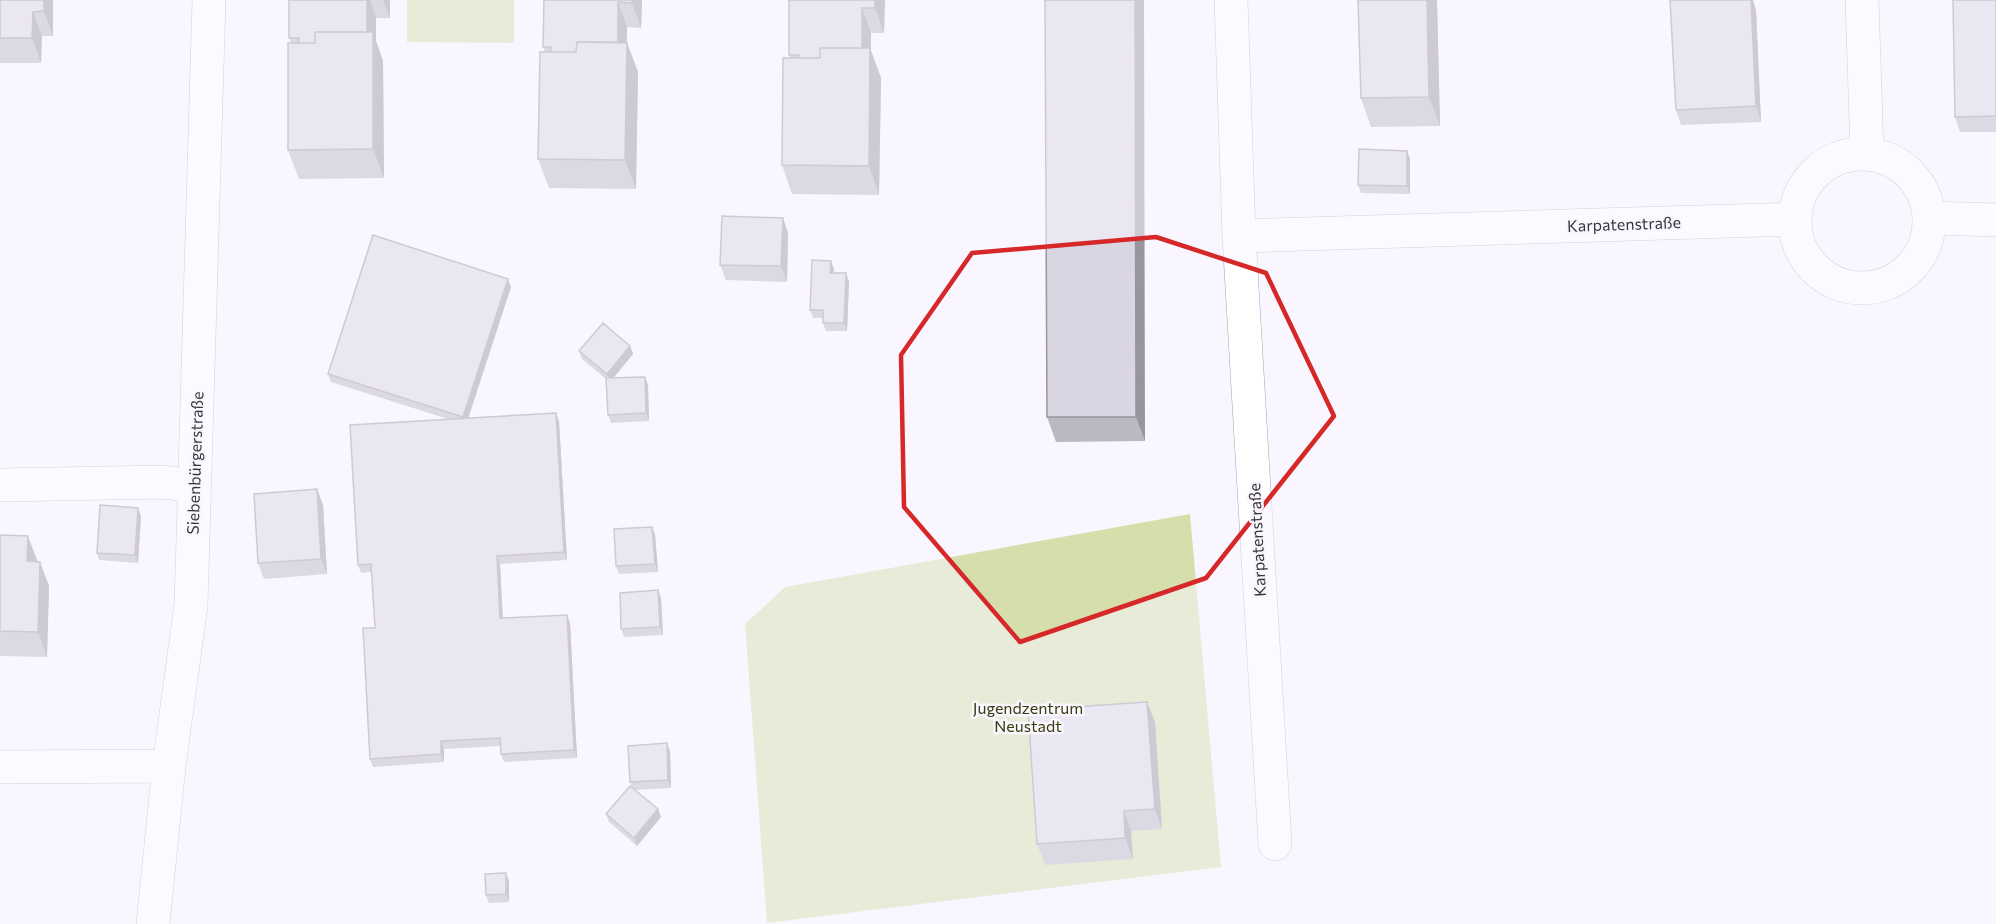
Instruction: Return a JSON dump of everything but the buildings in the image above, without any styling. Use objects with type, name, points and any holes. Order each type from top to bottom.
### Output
[{"type":"street","name":"Siebenbürgerstraße","points":[[153,924],[169,766],[191,605],[209,0]]},
{"type":"street","name":"Karpatenstraße","points":[[1231,0],[1239,236],[1275,844]]},
{"type":"street","points":[[1862,0],[1867,153]]},
{"type":"street","points":[[1867,153],[1898,163],[1922,188],[1930,218],[1923,250],[1899,278],[1865,289],[1826,279],[1800,250],[1793,219],[1806,181],[1832,160],[1867,153]]},
{"type":"street","points":[[1930,218],[1996,220]]},
{"type":"street","name":"Karpatenstraße","points":[[1239,236],[1793,219]]},
{"type":"street","points":[[0,485],[163,482],[194,486]]},
{"type":"street","points":[[0,767],[169,766]]},
{"type":"highlighted area","points":[[1156,237],[1266,273],[1334,416],[1206,578],[1020,642],[904,507],[901,355],[972,253]]},
{"type":"green space","points":[[407,0],[514,0],[514,43],[407,42]]},
{"type":"green space","name":"Jugendzentrum Neustadt","points":[[1190,514],[1221,867],[767,923],[745,624],[785,587]]}]
